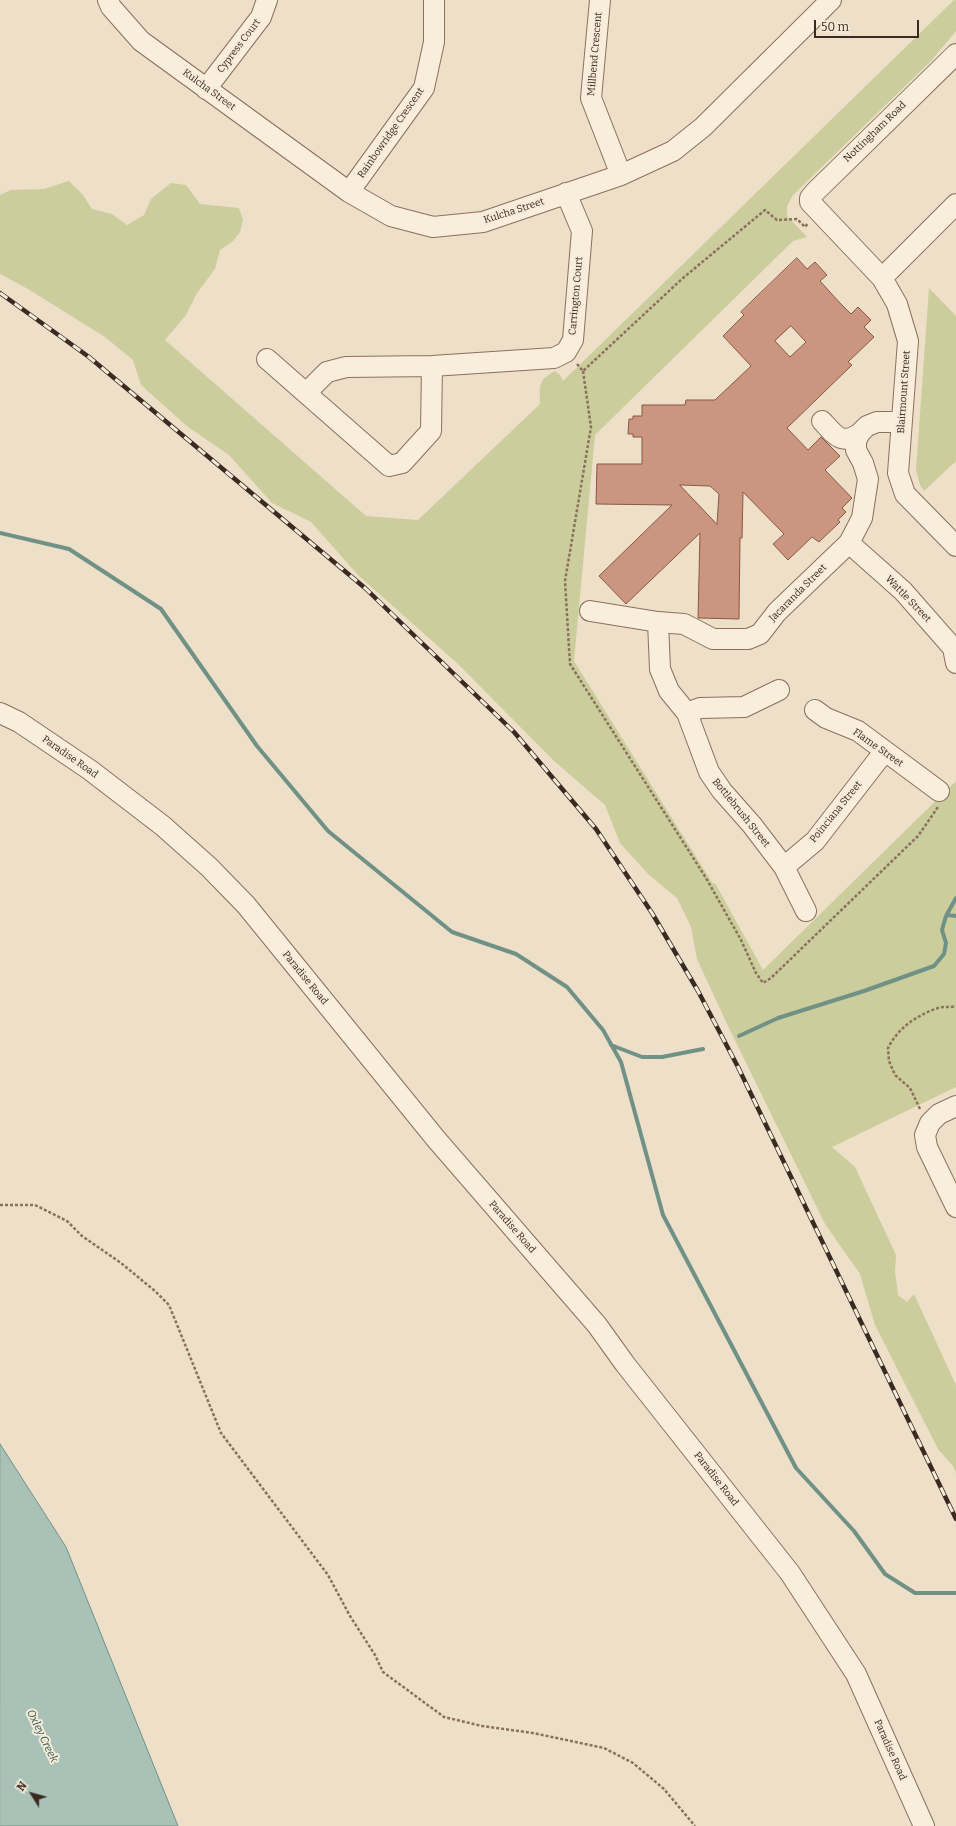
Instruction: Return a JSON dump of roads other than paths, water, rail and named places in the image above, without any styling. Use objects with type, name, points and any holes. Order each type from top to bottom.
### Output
[{"type":"street","name":"Kulcha Street","points":[[108,0],[111,7],[141,41],[349,192],[391,216],[433,227],[483,222],[621,175],[673,151],[703,127],[831,0]]},
{"type":"street","name":"Cypress Court","points":[[206,89],[261,17],[267,0]]},
{"type":"street","name":"Rainbowridge Crescent","points":[[349,192],[424,88],[434,42],[434,0]]},
{"type":"street","name":"Millbend Crescent","points":[[600,0],[590,98],[621,175]]},
{"type":"street","name":"Nottingham Road","points":[[815,207],[810,198],[815,192],[952,56]]},
{"type":"street","name":"Carrington Court","points":[[432,366],[488,363],[520,359],[554,358],[566,352],[573,340],[582,231],[566,193]]},
{"type":"street","points":[[882,278],[956,204]]},
{"type":"street","name":"Blairmount Street","points":[[815,207],[882,278],[897,304],[908,341],[898,473],[905,494],[956,546]]},
{"type":"street","points":[[267,359],[389,466],[402,463],[431,431],[432,366],[346,367],[327,372],[306,393]]},
{"type":"street","points":[[822,421],[838,437],[845,440],[852,439],[866,426],[876,422],[901,422]]},
{"type":"street","name":"Jacaranda Street","points":[[590,611],[658,622],[684,624],[713,639],[748,639],[760,634],[777,612],[849,543],[862,518],[868,479],[863,463],[856,450],[856,441],[860,433]]},
{"type":"street","name":"Wattle Street","points":[[849,543],[903,591],[953,648],[956,663]]},
{"type":"street","name":"Bottlebrush Street","points":[[658,622],[660,669],[669,691],[687,713],[709,772],[722,791],[752,825],[784,867],[806,911]]},
{"type":"street","points":[[687,713],[700,708],[744,707],[779,690]]},
{"type":"street","name":"Flame Street","points":[[815,710],[826,718],[858,731],[884,752],[939,791]]},
{"type":"street","name":"Paradise Road","points":[[0,713],[19,722],[90,770],[163,826],[209,867],[246,905],[436,1139],[597,1325],[630,1370],[790,1573],[856,1674],[924,1826]]},
{"type":"street","name":"Poinciana Street","points":[[784,867],[815,841],[884,752]]},
{"type":"street","points":[[956,1106],[939,1114],[930,1123],[925,1136],[927,1147],[956,1207]]},
{"type":"water","name":"Oxley Creek","points":[[0,1444],[66,1547],[178,1826],[0,1826]]},
{"type":"waterway","points":[[0,533],[69,549],[161,609],[257,746],[328,831],[452,932],[516,954],[567,987],[603,1030],[621,1062],[663,1215],[796,1468],[854,1531],[885,1574],[915,1593],[956,1593]]},
{"type":"waterway","points":[[739,1036],[778,1018],[864,991],[934,966],[944,954],[946,943],[942,930],[946,916],[956,898]]},
{"type":"waterway","points":[[947,915],[956,916]]},
{"type":"waterway","points":[[611,1045],[642,1057],[662,1057],[703,1049]]},
{"type":"railway","points":[[0,293],[89,357],[365,588],[514,732],[596,829],[652,913],[698,991],[738,1067],[956,1519]]}]
